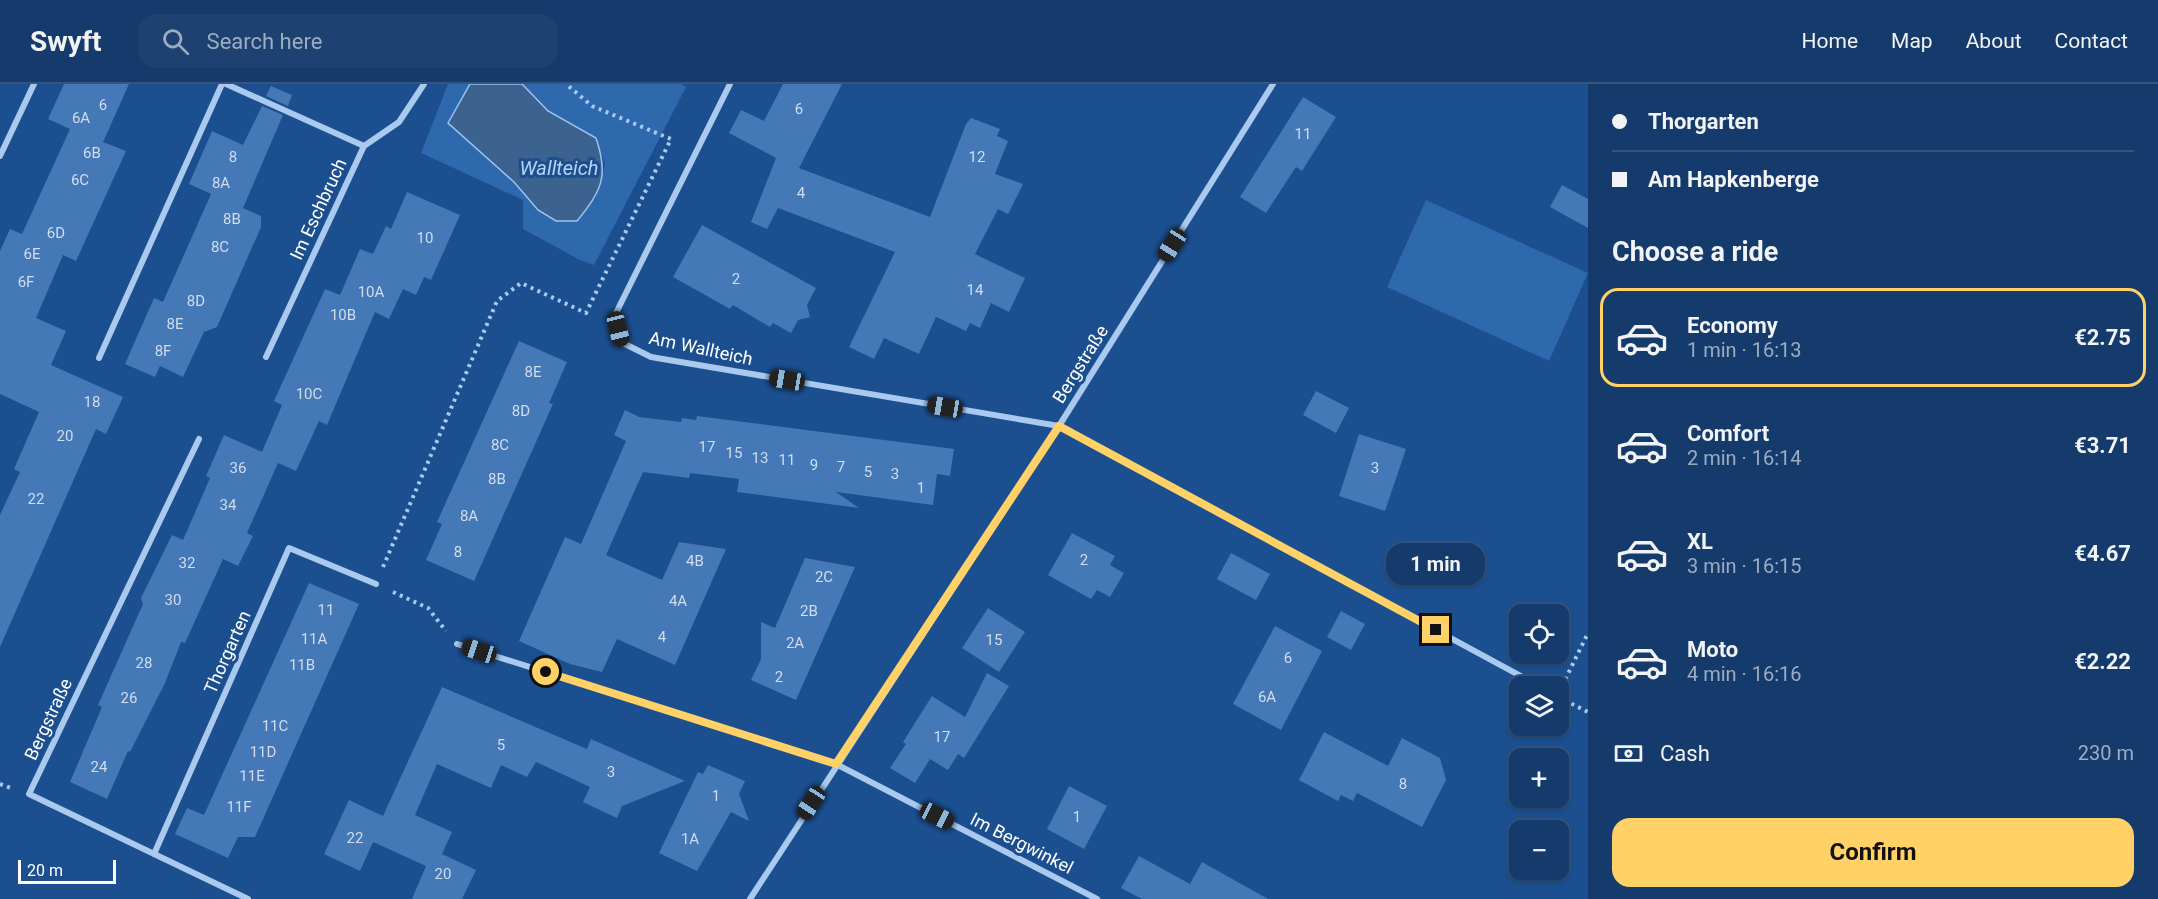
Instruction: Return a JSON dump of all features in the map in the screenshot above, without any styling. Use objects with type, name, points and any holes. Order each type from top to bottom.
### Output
[{"type":"street","points":[[0,156],[34,84]]},
{"type":"street","name":"Im Eschbruch","points":[[99,358],[224,84],[364,146],[266,357]]},
{"type":"street","points":[[364,146],[399,122],[424,84]]},
{"type":"street","name":"Am Wallteich","points":[[730,84],[615,315],[621,342],[651,357],[1059,426]]},
{"type":"street","name":"Bergstraße","points":[[750,899],[836,764],[1059,426],[1274,84]]},
{"type":"street","points":[[1059,426],[1521,676]]},
{"type":"street","name":"Bergstraße","points":[[199,439],[29,794],[248,899]]},
{"type":"street","name":"Thorgarten","points":[[153,854],[289,548],[376,584]]},
{"type":"street","points":[[457,644],[836,764]]},
{"type":"street","name":"Im Bergwinkel","points":[[836,764],[1097,899]]},
{"type":"path","points":[[457,644],[428,608],[376,584],[497,301],[521,283],[586,313],[671,139],[592,106],[567,84]]},
{"type":"path","points":[[1567,676],[1588,633]]},
{"type":"path","points":[[1569,701],[1588,712]]},
{"type":"shaded area","points":[[448,84],[470,84],[448,123],[514,182],[538,210],[595,199],[605,164],[596,138],[548,111],[522,84],[681,84],[686,87],[594,265],[580,260],[523,229],[523,200],[421,153]]},
{"type":"shaded area","points":[[1426,200],[1588,273],[1549,361],[1387,287]]},
{"type":"water","name":"Wallteich","points":[[470,84],[522,84],[548,111],[596,138],[602,163],[601,182],[577,221],[556,221],[538,210],[514,182],[448,123]]},
{"type":"building","points":[[64,84],[129,84],[103,142],[126,151],[76,261],[63,255],[36,318],[66,331],[51,365],[123,397],[106,434],[96,429],[0,647],[0,515],[20,472],[14,469],[39,412],[0,394],[0,251],[10,229],[22,234],[70,129],[48,119]]},
{"type":"building","points":[[783,84],[842,84],[799,168],[930,217],[966,124],[971,118],[1000,129],[997,136],[1008,141],[995,174],[1023,184],[1008,214],[998,209],[975,254],[1025,278],[1009,312],[991,303],[980,328],[970,323],[966,331],[936,317],[919,354],[884,338],[874,359],[849,347],[895,252],[778,208],[767,229],[751,222],[776,158],[729,133],[741,110],[764,121]]},
{"type":"building","points":[[271,86],[292,95],[288,106],[266,96]]},
{"type":"building","points":[[1303,97],[1336,117],[1302,171],[1296,167],[1266,213],[1240,197]]},
{"type":"building","points":[[262,106],[283,115],[243,208],[261,216],[261,227],[217,327],[204,332],[183,377],[160,366],[155,377],[125,364],[154,298],[163,302],[211,194],[189,184],[212,131],[243,145]]},
{"type":"building","points":[[1562,185],[1588,199],[1588,228],[1550,207]]},
{"type":"building","points":[[407,192],[460,215],[431,280],[424,277],[416,295],[403,289],[389,319],[375,312],[327,425],[319,421],[296,471],[278,463],[247,533],[253,536],[238,566],[223,559],[185,643],[181,642],[165,683],[130,752],[128,751],[107,799],[70,782],[102,707],[98,705],[143,604],[141,598],[172,535],[183,540],[210,478],[206,476],[224,435],[262,452],[282,405],[274,401],[325,289],[340,295],[360,249],[373,254],[386,226],[391,229]]},
{"type":"building","points":[[702,225],[816,288],[807,305],[810,317],[798,320],[791,333],[773,323],[770,327],[733,305],[730,309],[673,277]]},
{"type":"building","points":[[519,341],[567,362],[549,403],[553,404],[474,581],[426,560],[442,524],[437,522]]},
{"type":"building","points":[[1316,391],[1349,408],[1336,433],[1303,415]]},
{"type":"building","points":[[625,410],[639,417],[681,422],[682,418],[696,420],[697,416],[954,449],[950,476],[937,474],[933,505],[836,492],[859,508],[737,492],[739,479],[690,473],[689,478],[643,472],[606,555],[662,580],[679,542],[726,549],[675,665],[617,639],[602,672],[570,664],[519,641],[565,537],[581,544],[626,441],[614,435]]},
{"type":"building","points":[[1359,434],[1406,449],[1385,511],[1339,496]]},
{"type":"building","points":[[1072,533],[1115,556],[1110,565],[1124,573],[1110,597],[1097,590],[1091,599],[1048,575]]},
{"type":"building","points":[[1231,553],[1270,574],[1256,600],[1217,579]]},
{"type":"building","points":[[805,558],[855,567],[796,700],[751,680],[761,659],[761,622],[775,628]]},
{"type":"building","points":[[309,583],[359,604],[255,837],[238,837],[228,858],[175,834],[187,808],[204,815]]},
{"type":"building","points":[[988,608],[1025,632],[999,672],[962,648]]},
{"type":"building","points":[[1341,611],[1365,624],[1351,650],[1327,637]]},
{"type":"building","points":[[1275,626],[1322,651],[1281,730],[1233,704]]},
{"type":"building","points":[[987,673],[1009,686],[964,758],[958,754],[948,770],[930,759],[915,783],[890,768],[906,744],[903,742],[932,696],[965,717]]},
{"type":"building","points":[[442,687],[587,749],[591,739],[685,781],[622,806],[617,818],[583,802],[590,787],[536,762],[527,777],[501,765],[491,788],[437,764],[415,815],[452,832],[442,854],[476,870],[462,899],[412,899],[426,866],[373,842],[360,871],[324,854],[349,800],[383,816]]},
{"type":"building","points":[[1324,732],[1388,766],[1402,738],[1440,758],[1446,780],[1422,827],[1357,793],[1353,801],[1341,795],[1338,801],[1299,780]]},
{"type":"building","points":[[708,765],[745,781],[739,794],[749,821],[731,812],[697,871],[659,853],[698,772],[703,774]]},
{"type":"building","points":[[1069,786],[1107,806],[1084,849],[1047,829]]},
{"type":"building","points":[[1139,856],[1190,884],[1202,862],[1268,899],[1142,899],[1121,888]]},
{"type":"route","points":[[546,672],[836,764],[1059,426],[1436,630]]}]
